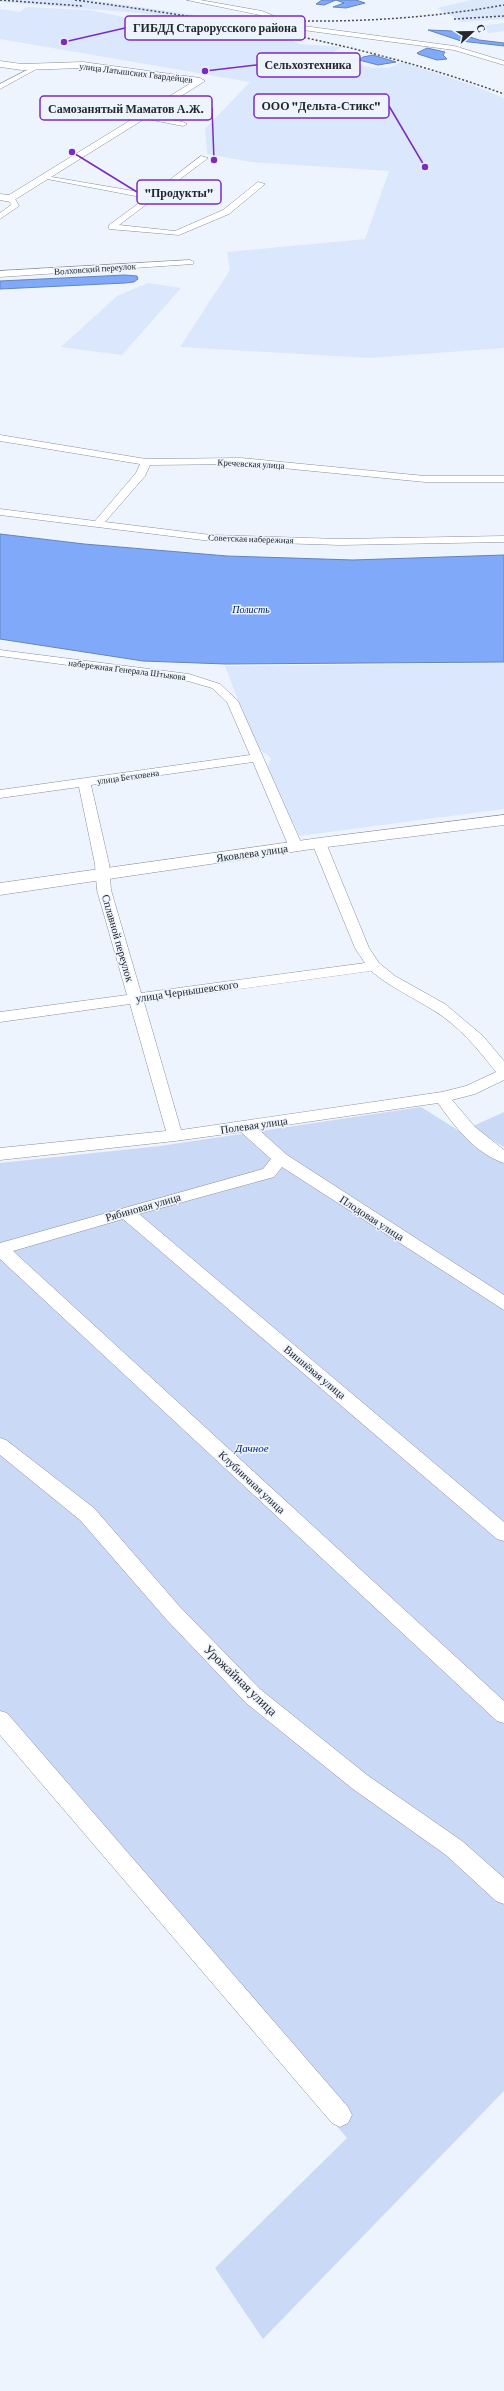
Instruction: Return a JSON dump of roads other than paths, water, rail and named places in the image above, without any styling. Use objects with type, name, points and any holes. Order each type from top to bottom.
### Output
[{"type":"street","points":[[190,0],[262,13],[295,27],[454,48],[473,52],[504,63]]},
{"type":"street","name":"улица Латышских Гвардейцев","points":[[0,64],[38,67],[83,65],[200,81],[144,117]]},
{"type":"street","points":[[0,87],[38,67]]},
{"type":"street","points":[[0,197],[11,199],[144,117],[183,124]]},
{"type":"street","points":[[204,158],[199,164],[150,196],[112,227],[176,232],[226,212],[261,184]]},
{"type":"street","points":[[46,178],[150,196]]},
{"type":"street","points":[[0,217],[14,206],[11,199]]},
{"type":"street","name":"Волховский переулок","points":[[0,274],[190,262]]},
{"type":"street","name":"Кречевская улица","points":[[0,438],[146,462],[241,461],[425,479],[504,478]]},
{"type":"street","points":[[97,525],[141,474],[146,462]]},
{"type":"street","name":"Советская набережная","points":[[0,512],[211,538],[302,541],[504,539]]},
{"type":"street","name":"набережная Генерала Штыкова","points":[[0,653],[190,678],[216,686],[232,701],[296,847]]},
{"type":"street","name":"улица Бетховена","points":[[0,794],[256,758]]},
{"type":"street","name":"Сплавной переулок","points":[[84,783],[103,875],[104,890],[136,998],[174,1136]]},
{"type":"street","name":"Яковлева улица","points":[[0,889],[296,847],[504,820]]},
{"type":"street","points":[[319,844],[362,948],[374,966],[390,979],[445,1012],[478,1039],[504,1073]]},
{"type":"street","name":"улица Чернышевского","points":[[0,1018],[374,966]]},
{"type":"street","name":"Полевая улица","points":[[0,1154],[246,1127],[442,1097],[470,1090],[504,1073]]},
{"type":"street","points":[[442,1097],[462,1126],[488,1148],[504,1157]]},
{"type":"street","name":"Плодовая улица","points":[[246,1127],[281,1159],[504,1303]]},
{"type":"street","name":"Рябиновая улица","points":[[0,1249],[126,1212],[268,1173],[281,1159]]},
{"type":"street","name":"Вишнёвая улица","points":[[126,1212],[504,1533]]},
{"type":"street","name":"Клубничная улица","points":[[0,1249],[504,1714]]},
{"type":"street","name":"Урожайная улица","points":[[0,1445],[87,1514],[173,1613],[253,1696],[360,1782],[454,1848],[504,1893]]},
{"type":"street","points":[[0,1720],[340,2115]]},
{"type":"water","points":[[322,0],[336,0],[324,5],[316,4]]},
{"type":"water","points":[[336,0],[356,0],[365,3],[346,8],[333,7],[344,3]]},
{"type":"water","points":[[428,30],[453,31],[479,40],[504,43],[504,46],[461,41]]},
{"type":"water","points":[[427,48],[445,52],[443,55],[447,59],[437,60],[417,53]]},
{"type":"water","points":[[373,55],[396,62],[378,65],[359,60],[363,57]]},
{"type":"water","points":[[125,275],[137,276],[138,279],[134,282],[125,283],[0,289],[0,281]]},
{"type":"water","name":"Полисть","points":[[0,534],[84,544],[227,556],[353,560],[504,555],[504,662],[226,664],[143,661],[0,639]]},
{"type":"railway","points":[[0,0],[82,6]]},
{"type":"railway","points":[[75,0],[185,16],[292,35],[398,60],[504,94]]},
{"type":"railway","points":[[248,19],[312,21],[376,20],[440,14],[504,5]]},
{"type":"railway","points":[[454,19],[504,16]]},
{"type":"place","name":"ГИБДД Старорусского района","points":[[64,42]]},
{"type":"place","name":"Сельхозтехника","points":[[205,71]]},
{"type":"place","name":"\"Продукты\"","points":[[72,152]]},
{"type":"place","name":"Самозанятый Маматов А.Ж.","points":[[214,160]]},
{"type":"place","name":"ООО \"Дельта-Стикс\"","points":[[425,167]]},
{"type":"park label","name":"Дачное","points":[[252,1448]]}]
